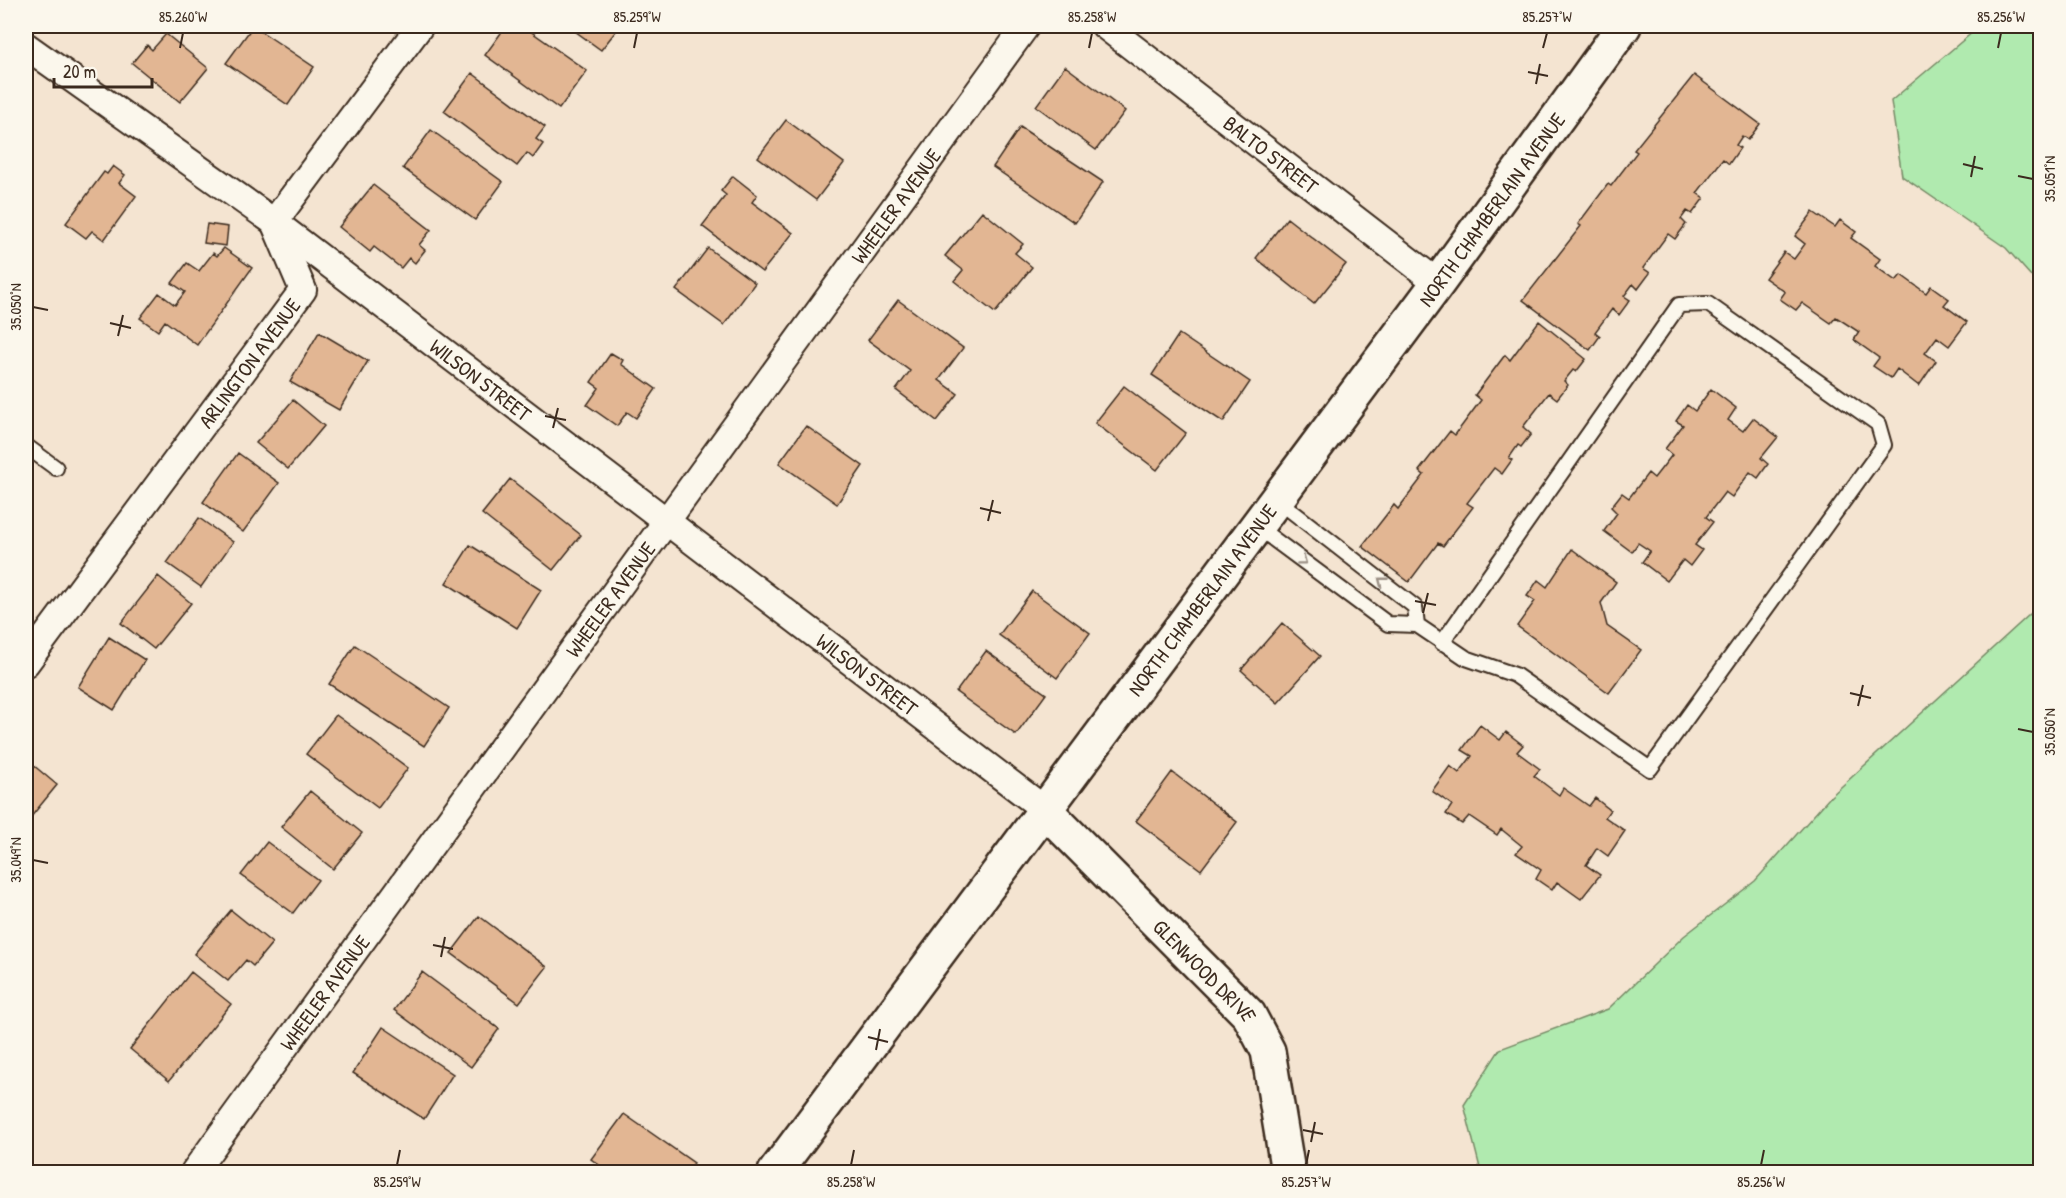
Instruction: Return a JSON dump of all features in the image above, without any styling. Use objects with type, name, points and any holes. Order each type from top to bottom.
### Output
[{"type":"street","points":[[274,222],[420,26]]},
{"type":"street","name":"WHEELER AVENUE","points":[[194,1173],[1026,26]]},
{"type":"street","name":"BALTO STREET","points":[[1105,26],[1438,283]]},
{"type":"street","name":"NORTH CHAMBERLAIN AVENUE","points":[[775,1173],[1438,283],[1624,26]]},
{"type":"street","name":"WILSON STREET","points":[[26,45],[274,222],[1044,809]]},
{"type":"street","name":"ARLINGTON AVENUE","points":[[26,663],[303,290],[274,222]]},
{"type":"street","name":"GLENWOOD DRIVE","points":[[1044,809],[1249,1015],[1268,1051],[1288,1173]]},
{"type":"lane","points":[[1256,526],[1388,624],[1417,625],[1442,642],[1466,658],[1515,675],[1650,769],[1884,444],[1878,424],[1708,304],[1679,305],[1442,642]]},
{"type":"lane","points":[[26,446],[56,468]]},
{"type":"lane","points":[[1276,499],[1415,608],[1417,625]]},
{"type":"green space","points":[[1980,26],[2040,26],[2040,286],[2006,248],[1902,176],[1891,101]]},
{"type":"green space","points":[[2040,605],[2040,1172],[1481,1172],[1464,1105],[1500,1049],[1608,1009],[1684,936],[1755,881],[1830,797]]},
{"type":"building","points":[[253,26],[314,67],[288,105],[226,63]]},
{"type":"building","points":[[506,26],[523,26],[587,71],[559,109],[485,55]]},
{"type":"building","points":[[568,26],[620,26],[601,50]]},
{"type":"building","points":[[166,34],[208,68],[180,102],[132,63],[147,45],[152,50]]},
{"type":"building","points":[[1065,66],[1125,111],[1096,150],[1036,106]]},
{"type":"building","points":[[472,73],[545,127],[536,139],[543,144],[533,158],[527,153],[517,166],[444,111]]},
{"type":"building","points":[[1694,75],[1760,124],[1748,140],[1742,136],[1736,145],[1740,148],[1729,164],[1723,159],[1697,193],[1704,198],[1692,214],[1687,211],[1681,219],[1686,224],[1675,239],[1668,234],[1643,268],[1650,273],[1638,289],[1633,284],[1624,296],[1630,300],[1619,315],[1612,309],[1595,332],[1600,336],[1590,350],[1523,300],[1581,226],[1578,224],[1608,184],[1611,186],[1637,152],[1634,150]]},
{"type":"building","points":[[786,120],[844,163],[816,200],[758,157]]},
{"type":"building","points":[[1020,127],[1103,182],[1075,223],[993,167]]},
{"type":"building","points":[[431,130],[503,182],[475,220],[403,168]]},
{"type":"building","points":[[113,166],[125,175],[119,183],[136,196],[104,240],[92,231],[86,238],[66,223],[104,172],[107,174]]},
{"type":"building","points":[[733,176],[757,195],[752,202],[793,233],[762,272],[702,226],[726,195],[721,191]]},
{"type":"building","points":[[373,185],[431,230],[419,245],[425,250],[415,263],[409,258],[401,268],[374,247],[370,252],[339,227]]},
{"type":"building","points":[[982,211],[1023,244],[1015,253],[1032,267],[995,313],[954,281],[963,270],[945,256]]},
{"type":"building","points":[[1813,212],[1835,227],[1840,220],[1856,232],[1851,238],[1880,259],[1875,266],[1896,281],[1901,275],[1926,293],[1931,286],[1949,299],[1944,305],[1967,322],[1949,346],[1937,337],[1925,353],[1936,361],[1919,386],[1897,369],[1891,378],[1873,366],[1879,358],[1854,340],[1859,332],[1836,317],[1831,323],[1802,303],[1796,310],[1780,299],[1785,292],[1765,278],[1784,252],[1794,259],[1805,244],[1795,236]]},
{"type":"building","points":[[1287,218],[1346,264],[1314,304],[1256,258]]},
{"type":"building","points":[[207,224],[228,227],[226,246],[204,243]]},
{"type":"building","points":[[224,248],[252,268],[197,345],[165,321],[158,331],[140,318],[159,293],[175,305],[185,292],[172,283],[187,263],[199,271],[213,253],[217,256]]},
{"type":"building","points":[[708,248],[755,283],[724,325],[676,290]]},
{"type":"building","points":[[898,300],[963,348],[939,380],[958,394],[937,421],[896,390],[910,371],[868,340]]},
{"type":"building","points":[[1539,321],[1586,359],[1576,372],[1573,370],[1564,381],[1568,385],[1557,399],[1549,393],[1523,427],[1531,434],[1521,447],[1518,445],[1509,458],[1512,460],[1502,474],[1494,468],[1467,503],[1473,507],[1443,546],[1438,543],[1409,582],[1362,546],[1394,505],[1398,509],[1424,475],[1419,471],[1450,431],[1455,435],[1481,400],[1475,395],[1505,355],[1510,360]]},
{"type":"building","points":[[319,332],[368,361],[339,410],[290,382]]},
{"type":"building","points":[[1179,334],[1250,382],[1223,422],[1152,375]]},
{"type":"building","points":[[611,353],[623,360],[621,364],[656,389],[636,418],[627,412],[617,426],[587,405],[599,388],[591,382]]},
{"type":"building","points":[[1124,386],[1186,433],[1157,470],[1095,423]]},
{"type":"building","points":[[1711,389],[1736,408],[1728,420],[1743,431],[1753,418],[1778,437],[1761,458],[1768,464],[1758,478],[1750,472],[1732,497],[1725,492],[1706,517],[1713,522],[1695,545],[1702,550],[1690,566],[1683,560],[1667,581],[1642,562],[1650,551],[1638,543],[1632,552],[1604,531],[1617,513],[1611,507],[1622,493],[1629,498],[1648,473],[1654,478],[1672,455],[1665,449],[1683,425],[1676,421],[1687,405],[1695,411]]},
{"type":"building","points":[[293,400],[324,426],[288,469],[256,443]]},
{"type":"building","points":[[806,426],[863,466],[837,504],[779,463]]},
{"type":"building","points":[[238,453],[279,483],[243,532],[203,502]]},
{"type":"building","points":[[510,479],[581,535],[553,570],[482,514]]},
{"type":"building","points":[[199,518],[233,542],[201,587],[167,563]]},
{"type":"building","points":[[470,545],[541,590],[517,628],[446,583]]},
{"type":"building","points":[[1572,549],[1616,582],[1601,603],[1607,626],[1641,650],[1609,693],[1517,626],[1535,601],[1527,596],[1538,580],[1547,587]]},
{"type":"building","points":[[158,576],[191,603],[154,649],[121,623]]},
{"type":"building","points":[[1032,591],[1090,633],[1057,678],[999,635]]},
{"type":"building","points":[[1282,623],[1320,656],[1278,703],[1241,670]]},
{"type":"building","points":[[109,637],[145,660],[114,710],[78,687]]},
{"type":"building","points":[[355,645],[449,708],[424,746],[329,684]]},
{"type":"building","points":[[986,651],[1046,694],[1016,735],[956,692]]},
{"type":"building","points":[[336,715],[408,768],[378,808],[306,754]]},
{"type":"building","points":[[1480,725],[1500,740],[1506,732],[1523,745],[1517,752],[1540,769],[1534,776],[1559,795],[1563,788],[1589,806],[1595,798],[1610,810],[1605,817],[1625,831],[1608,856],[1597,848],[1586,865],[1600,875],[1581,899],[1557,882],[1552,890],[1536,879],[1541,870],[1516,853],[1522,846],[1501,829],[1497,835],[1469,816],[1462,824],[1446,814],[1452,805],[1432,791],[1450,766],[1459,773],[1472,756],[1462,750]]},
{"type":"building","points":[[26,759],[57,785],[26,823]]},
{"type":"building","points":[[1172,772],[1237,822],[1201,870],[1136,821]]},
{"type":"building","points":[[310,791],[362,833],[333,869],[281,827]]},
{"type":"building","points":[[267,842],[318,880],[293,913],[241,875]]},
{"type":"building","points":[[231,910],[272,943],[253,966],[246,960],[228,981],[194,954]]},
{"type":"building","points":[[479,916],[547,967],[519,1003],[451,953]]},
{"type":"building","points":[[191,972],[231,1004],[169,1081],[130,1049]]},
{"type":"building","points":[[422,972],[499,1029],[471,1067],[394,1010]]},
{"type":"building","points":[[383,1027],[453,1074],[424,1119],[353,1073]]},
{"type":"building","points":[[624,1114],[694,1163],[687,1172],[609,1172],[591,1159]]}]
